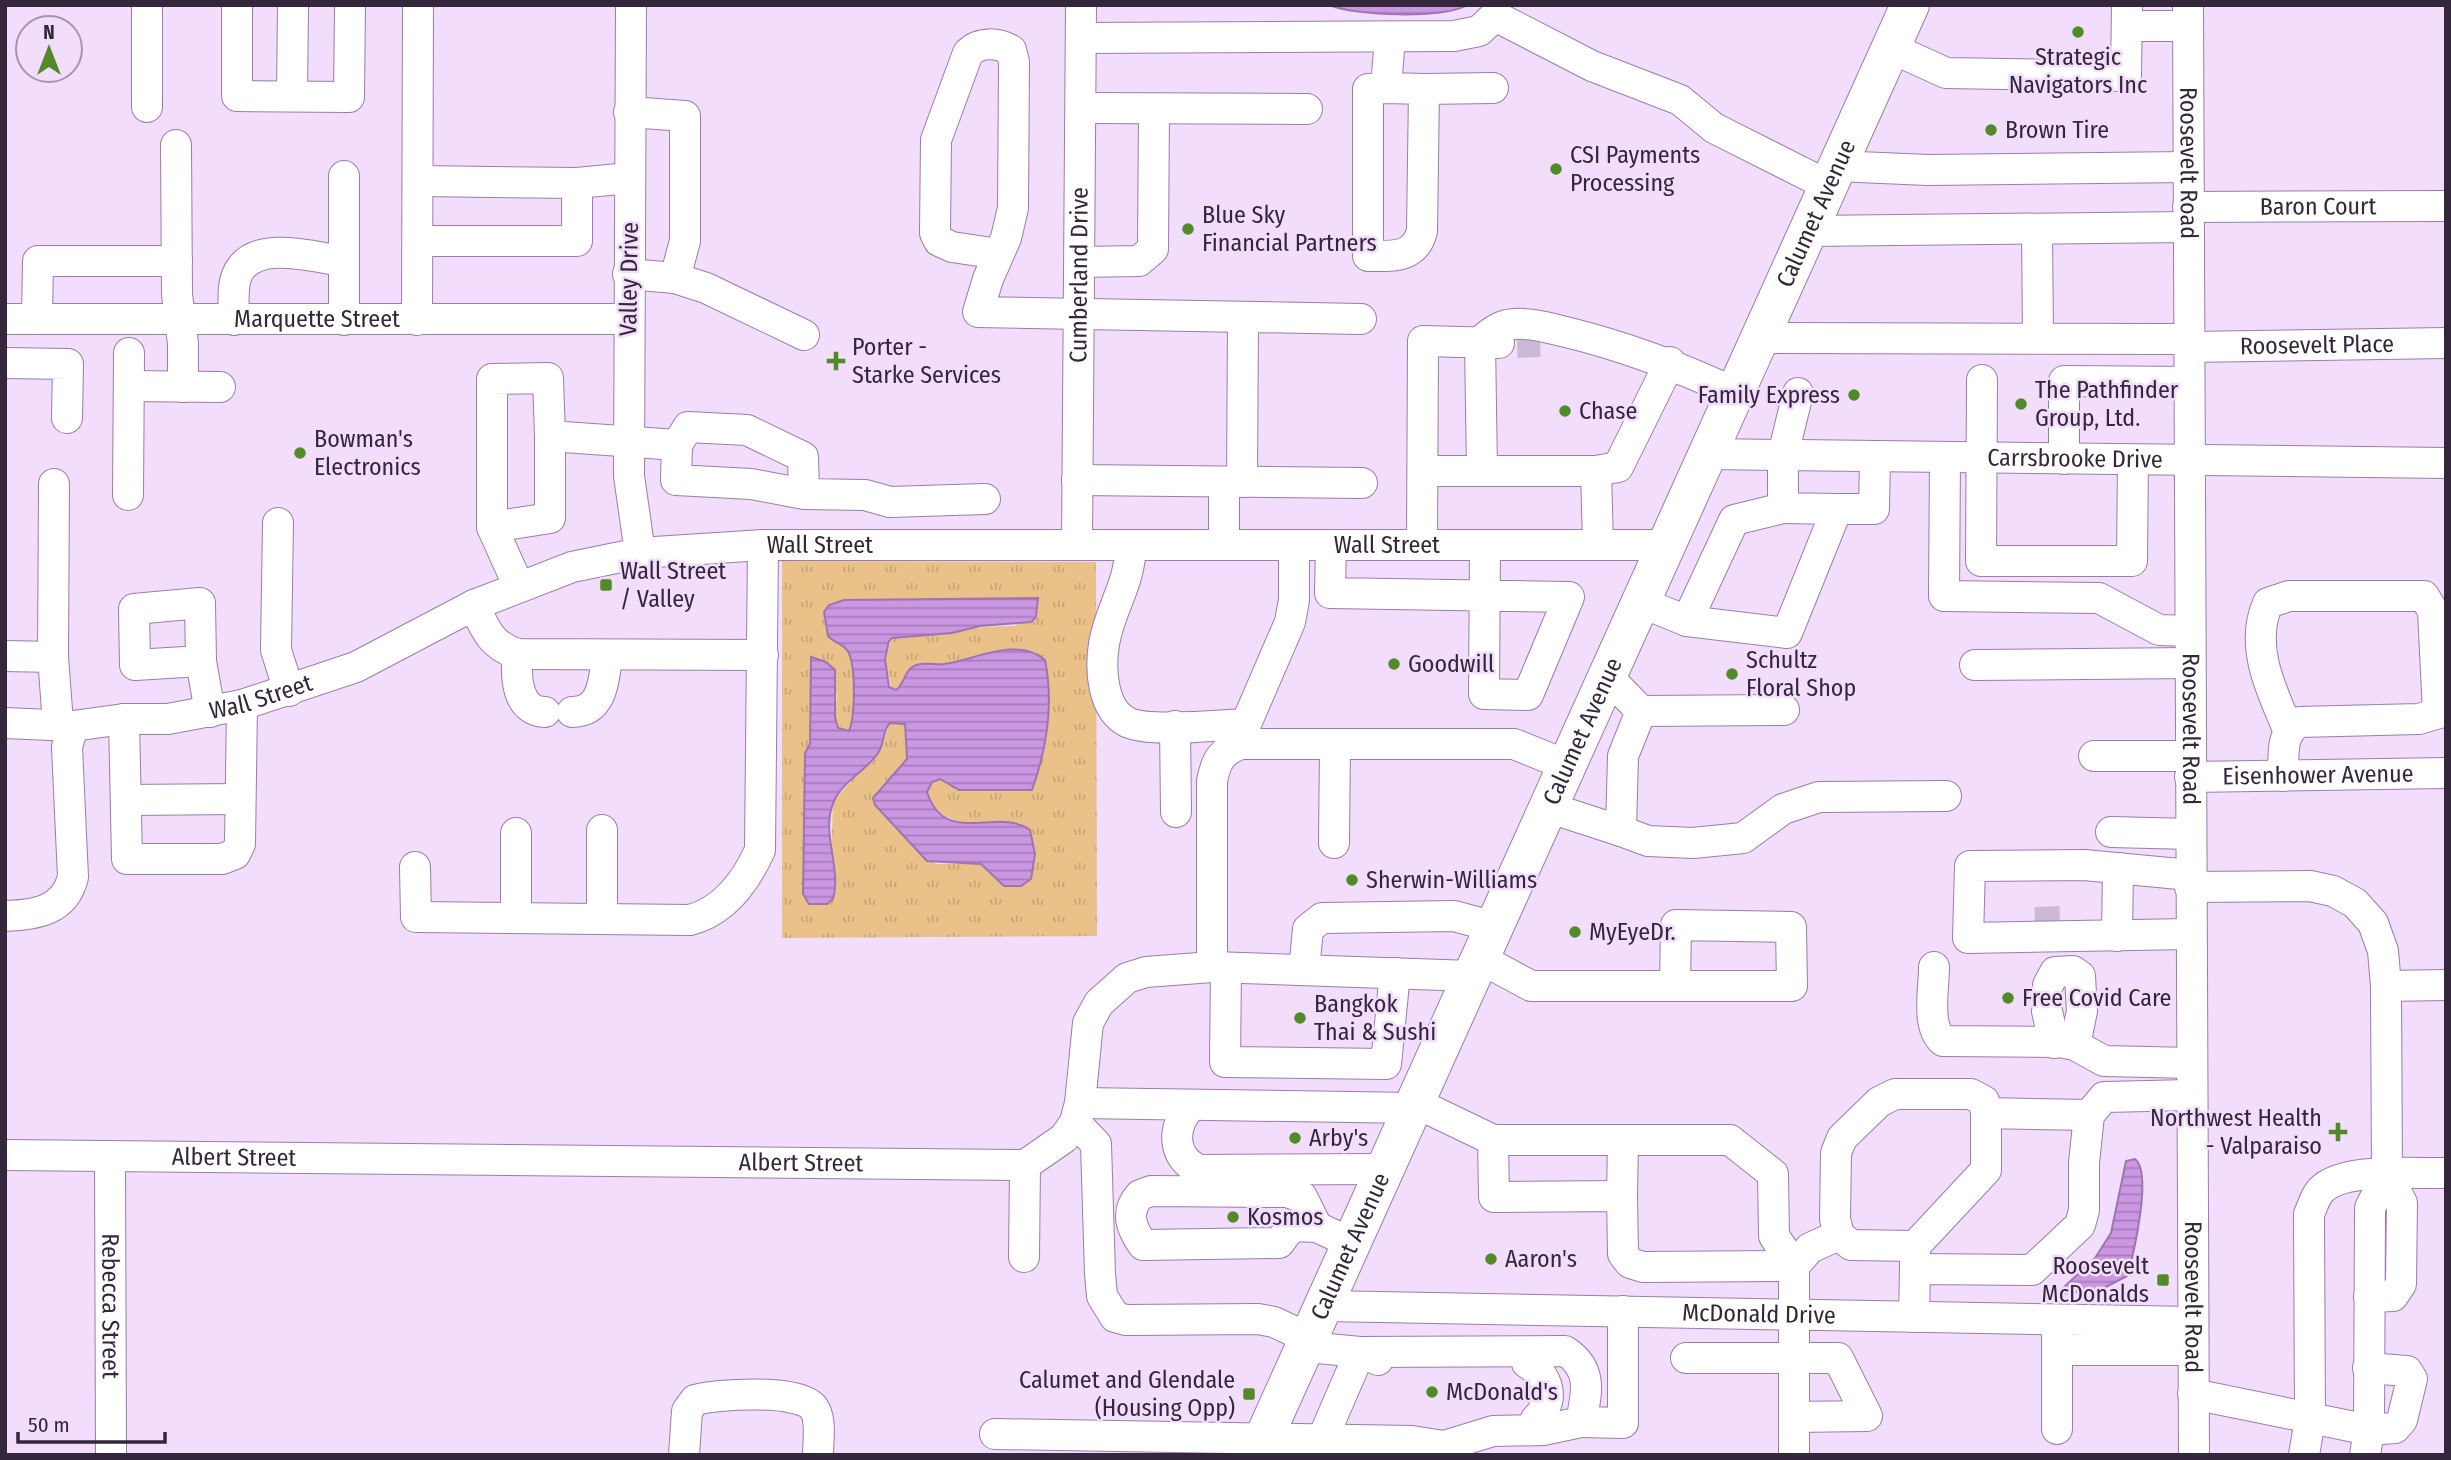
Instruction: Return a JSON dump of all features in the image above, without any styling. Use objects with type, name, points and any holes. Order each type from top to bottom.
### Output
[{"type":"main road","name":"Calumet Avenue","points":[[1260,1447],[1910,5]]},
{"type":"street","points":[[147,5],[147,107]]},
{"type":"street","points":[[237,5],[237,96],[349,97],[350,5]]},
{"type":"street","points":[[292,96],[293,5]]},
{"type":"street","points":[[417,320],[418,5]]},
{"type":"street","name":"Valley Drive","points":[[631,5],[629,475],[640,553]]},
{"type":"street","name":"Cumberland Drive","points":[[1077,545],[1081,5]]},
{"type":"street","points":[[1082,38],[1463,36],[1485,27],[1499,11],[1592,65],[1680,100],[1714,128],[1831,176],[1928,170],[2188,167]]},
{"type":"street","points":[[1891,48],[1946,73],[2126,76],[2127,16],[2188,16]]},
{"type":"street","name":"Roosevelt Road","points":[[2188,16],[2194,1455]]},
{"type":"street","points":[[1386,88],[1390,37]]},
{"type":"street","points":[[999,254],[952,247],[939,241],[935,233],[936,140],[968,53],[974,47],[987,45],[1001,45],[1011,50],[1014,62],[1013,208],[999,254],[974,323],[1080,316],[1361,319]]},
{"type":"street","points":[[1424,89],[1420,242],[1405,254],[1368,256],[1368,89],[1386,88],[1493,89]]},
{"type":"street","points":[[1082,107],[1307,109]]},
{"type":"street","points":[[1080,262],[1139,261],[1153,249],[1154,109]]},
{"type":"street","points":[[629,113],[685,116],[685,242],[675,278]]},
{"type":"street","points":[[176,145],[177,261],[183,387]]},
{"type":"street","points":[[344,176],[344,320]]},
{"type":"street","points":[[419,181],[577,183],[630,178]]},
{"type":"street","points":[[418,241],[577,242],[577,183]]},
{"type":"street","name":"Baron Court","points":[[1808,231],[2038,229],[2188,217],[2446,206]]},
{"type":"street","points":[[2038,229],[2038,338]]},
{"type":"street","points":[[234,320],[234,294],[239,271],[255,257],[277,253],[344,261]]},
{"type":"street","points":[[37,319],[38,261],[177,261]]},
{"type":"street","points":[[628,274],[675,278],[706,288],[804,335]]},
{"type":"street","points":[[1224,545],[1233,482],[1243,318]]},
{"type":"street","name":"Marquette Street","points":[[5,319],[628,319]]},
{"type":"street","points":[[1482,471],[1480,342],[1495,329],[1510,324],[1553,329],[1610,343],[1670,362],[1735,393]]},
{"type":"street","name":"Roosevelt Place","points":[[1760,338],[2038,338],[2189,343],[2446,344]]},
{"type":"street","points":[[1422,545],[1423,341],[1610,343]]},
{"type":"street","points":[[128,495],[129,353]]},
{"type":"street","points":[[1423,471],[1596,471],[1618,467],[1670,362]]},
{"type":"street","points":[[5,363],[68,364],[68,418]]},
{"type":"street","points":[[492,527],[550,518],[548,378],[492,379],[492,527],[519,587]]},
{"type":"street","points":[[1982,380],[1981,561],[2132,561],[2133,460]]},
{"type":"street","points":[[2064,459],[2064,381],[2189,382]]},
{"type":"street","points":[[129,386],[220,387]]},
{"type":"street","points":[[1783,508],[1783,456],[1798,393]]},
{"type":"street","points":[[804,494],[803,457],[747,430],[688,427],[677,445],[676,480],[751,484],[804,494],[865,495],[890,502],[985,499]]},
{"type":"street","points":[[550,436],[677,445]]},
{"type":"street","name":"Carrsbrooke Drive","points":[[1706,454],[2446,463]]},
{"type":"street","points":[[1687,621],[1734,520],[1783,508],[1874,509],[1875,456]]},
{"type":"street","points":[[1945,457],[1944,596],[2099,598],[2159,630],[2190,631]]},
{"type":"street","points":[[1596,471],[1598,545]]},
{"type":"street","points":[[1077,480],[1362,483]]},
{"type":"street","points":[[5,916],[41,913],[53,906],[70,887],[73,877],[66,724],[53,657],[54,484]]},
{"type":"street","points":[[890,502],[890,545]]},
{"type":"street","points":[[1640,602],[1687,621],[1787,633],[1837,509]]},
{"type":"street","points":[[278,523],[276,650],[289,691]]},
{"type":"street","points":[[415,867],[415,917],[690,920],[704,916],[730,896],[748,876],[760,850],[763,545]]},
{"type":"street","name":"Wall Street","points":[[5,723],[66,724],[124,719],[168,719],[242,705],[356,667],[474,605],[519,587],[572,567],[640,553],[763,545],[1666,545]]},
{"type":"street","points":[[1131,545],[1130,570],[1104,643],[1104,680],[1110,707],[1128,722],[1175,726],[1246,724],[1290,622],[1294,600],[1294,545]]},
{"type":"street","points":[[1331,545],[1330,593],[1484,595],[1485,545]]},
{"type":"street","points":[[2283,776],[2288,729],[2265,676],[2262,617],[2268,603],[2290,596],[2424,596],[2433,611],[2442,712],[2419,719],[2299,722],[2288,729]]},
{"type":"street","points":[[474,605],[489,638],[503,650],[518,654],[763,655]]},
{"type":"street","points":[[518,654],[519,688],[526,704],[536,712],[590,708],[599,698],[607,656]]},
{"type":"street","points":[[5,656],[53,657]]},
{"type":"street","points":[[201,661],[210,712]]},
{"type":"street","points":[[1975,665],[2190,663]]},
{"type":"street","points":[[1606,676],[1641,710],[1784,710]]},
{"type":"street","points":[[124,719],[127,859],[222,859],[230,858],[238,850],[242,705]]},
{"type":"street","points":[[1621,831],[1623,755],[1641,710]]},
{"type":"street","points":[[1175,726],[1177,812]]},
{"type":"street","points":[[1395,974],[1386,1064],[1225,1062],[1212,781],[1219,756],[1241,744],[1514,744],[1566,765]]},
{"type":"street","points":[[1334,843],[1335,744]]},
{"type":"street","name":"Eisenhower Avenue","points":[[2094,756],[2283,776],[2446,773]]},
{"type":"street","points":[[1547,807],[1648,841],[1693,844],[1743,838],[1783,809],[1818,797],[1946,796]]},
{"type":"street","points":[[126,800],[240,799]]},
{"type":"street","points":[[602,830],[602,919]]},
{"type":"street","points":[[2112,832],[2190,834]]},
{"type":"street","points":[[516,833],[516,918]]},
{"type":"street","points":[[2190,934],[1968,938],[1970,866],[2084,865],[2118,868],[2190,881],[2310,886],[2333,891],[2355,903],[2373,923],[2384,950],[2387,1174],[2370,1208],[2367,1442]]},
{"type":"street","points":[[2106,937],[2118,868]]},
{"type":"street","points":[[1304,970],[1308,929],[1322,918],[1454,916],[1483,954],[1531,986],[1675,986]]},
{"type":"street","points":[[2002,938],[2047,921],[2106,937]]},
{"type":"street","points":[[1024,1257],[1025,1165],[1064,1138],[1077,1112],[1088,1023],[1099,1003],[1127,978],[1146,972],[1219,967],[1395,974],[1483,954]]},
{"type":"street","points":[[1934,967],[1934,1024],[1936,1035],[1943,1041],[2064,1044],[2104,1061],[2191,1063]]},
{"type":"street","points":[[2065,970],[2080,976],[2083,985],[2082,1011],[2064,1044],[2047,998],[2055,972],[2065,970]]},
{"type":"street","points":[[2386,986],[2446,985]]},
{"type":"street","points":[[1914,1317],[1915,1258],[1986,1170],[1984,1101],[1971,1094],[1895,1094],[1880,1102],[1842,1138],[1836,1153],[1835,1219],[1839,1236],[1851,1245],[1915,1258],[2032,1270],[2080,1225],[2084,1209],[2084,1163],[2104,1061]]},
{"type":"street","points":[[1986,1113],[2096,1106],[2191,1095]]},
{"type":"street","points":[[1077,1112],[1191,1106],[1415,1106],[1493,1140],[1730,1140],[1773,1174],[1774,1236],[1794,1266],[1794,1455]]},
{"type":"street","points":[[1191,1106],[1178,1124],[1178,1147],[1189,1166],[1199,1170],[1294,1170],[1310,1167],[1386,1169]]},
{"type":"street","points":[[1077,1112],[1096,1143],[1102,1296],[1115,1317],[1126,1320],[1258,1319],[1314,1331],[1382,1362],[1527,1363],[1541,1372],[1548,1389],[1547,1406],[1554,1421]]},
{"type":"street","points":[[1493,1140],[1494,1197],[1622,1196]]},
{"type":"street","points":[[1623,1141],[1623,1254],[1630,1263],[1643,1267],[1794,1266],[1810,1248],[1839,1236]]},
{"type":"street","name":"Albert Street","points":[[5,1155],[1025,1165]]},
{"type":"street","name":"Rebecca Street","points":[[110,1157],[111,1455]]},
{"type":"street","points":[[2304,1455],[2310,1420],[2309,1214],[2318,1192],[2334,1181],[2351,1176],[2446,1173]]},
{"type":"street","points":[[1317,1227],[1302,1197],[1287,1192],[1151,1191],[1140,1195],[1131,1212],[1131,1227],[1143,1245],[1279,1243],[1292,1226],[1317,1227],[1353,1244]]},
{"type":"street","points":[[1564,1310],[1565,1351]]},
{"type":"street","name":"McDonald Drive","points":[[1314,1331],[1564,1310],[2057,1320],[2192,1336]]},
{"type":"street","points":[[995,1434],[1260,1447],[1322,1440],[1444,1446],[1493,1431],[1554,1421],[1623,1423],[1623,1311]]},
{"type":"street","points":[[2057,1320],[2057,1429]]},
{"type":"street","points":[[2057,1350],[2192,1336]]},
{"type":"street","points":[[1360,1352],[1565,1351],[1579,1360],[1586,1376],[1586,1398],[1554,1421]]},
{"type":"street","points":[[1322,1440],[1360,1352]]},
{"type":"street","points":[[1686,1357],[1838,1358],[1867,1416],[1794,1417]]},
{"type":"street","points":[[2367,1442],[2384,1431],[2395,1428],[2402,1420],[2412,1379],[2407,1371],[2397,1368],[2368,1368]]},
{"type":"street","points":[[2193,1394],[2310,1420],[2367,1442]]},
{"type":"street","points":[[684,1455],[687,1411],[695,1400],[712,1396],[788,1396],[804,1401],[814,1408],[818,1419],[818,1455]]},
{"type":"green space","points":[[782,561],[1096,562],[1097,936],[782,938]],"holes":[[[1037,598],[1015,626],[969,628],[892,638],[885,659],[892,690],[902,685],[909,670],[919,664],[944,664],[980,654],[1048,676],[952,784],[941,779],[932,782],[927,792],[934,805],[954,820],[980,824],[1021,823],[1004,886],[981,864],[936,864],[873,798],[907,759],[904,724],[890,723],[882,745],[833,802],[831,860],[835,871],[803,894],[805,753],[837,693],[835,717],[838,728],[849,732],[854,706],[854,674],[850,655],[830,640],[825,626],[824,618],[829,605],[844,600]]]},
{"type":"shaded area","points":[[1330,5],[1467,5],[1440,12],[1378,14]]},
{"type":"shaded area","points":[[1038,598],[1036,617],[1031,622],[892,638],[885,659],[889,687],[896,690],[909,670],[918,665],[944,664],[1009,650],[1034,653],[1045,660],[1049,693],[1048,726],[1032,790],[959,790],[940,779],[932,782],[927,792],[935,809],[946,818],[959,822],[1017,824],[1030,830],[1035,854],[1031,879],[1021,886],[1004,886],[981,864],[927,861],[875,805],[873,798],[907,759],[905,724],[890,723],[878,753],[838,794],[830,813],[835,875],[833,899],[827,904],[809,904],[803,894],[805,753],[810,744],[811,657],[826,662],[835,670],[835,717],[838,728],[849,731],[854,702],[850,655],[844,647],[828,636],[824,612],[829,605],[844,600]]},
{"type":"shaded area","points":[[2135,1159],[2140,1167],[2142,1197],[2127,1276],[2104,1288],[2061,1294],[2061,1290],[2095,1258],[2111,1233],[2126,1161]]},
{"type":"tunnel","points":[[1517,343],[1540,342]]},
{"type":"tunnel","points":[[2035,922],[2060,921]]},
{"type":"place","name":"Strategic Navigators Inc","points":[[2078,32]]},
{"type":"place","name":"Brown Tire","points":[[1991,130]]},
{"type":"place","name":"CSI Payments Processing","points":[[1556,169]]},
{"type":"place","name":"Blue Sky Financial Partners","points":[[1188,229]]},
{"type":"place","name":"Porter - Starke Services","points":[[836,361]]},
{"type":"place","name":"Family Express","points":[[1854,395]]},
{"type":"place","name":"The Pathfinder Group, Ltd.","points":[[2021,404]]},
{"type":"place","name":"Chase","points":[[1565,411]]},
{"type":"place","name":"Bowman's Electronics","points":[[300,453]]},
{"type":"place","name":"Wall Street / Valley","points":[[606,585]]},
{"type":"place","name":"Goodwill","points":[[1394,664]]},
{"type":"place","name":"Schultz Floral Shop","points":[[1732,674]]},
{"type":"place","name":"Sherwin-Williams","points":[[1352,880]]},
{"type":"place","name":"MyEyeDr.","points":[[1575,932]]},
{"type":"place","name":"Free Covid Care","points":[[2008,998]]},
{"type":"place","name":"Bangkok Thai & Sushi","points":[[1300,1018]]},
{"type":"place","name":"Northwest Health - Valparaiso","points":[[2338,1132]]},
{"type":"place","name":"Arby's","points":[[1295,1138]]},
{"type":"place","name":"Kosmos","points":[[1233,1217]]},
{"type":"place","name":"Aaron's","points":[[1491,1259]]},
{"type":"place","name":"Roosevelt McDonalds","points":[[2163,1280]]},
{"type":"place","name":"McDonald's","points":[[1432,1392]]},
{"type":"place","name":"Calumet and Glendale (Housing Opp)","points":[[1249,1394]]}]
